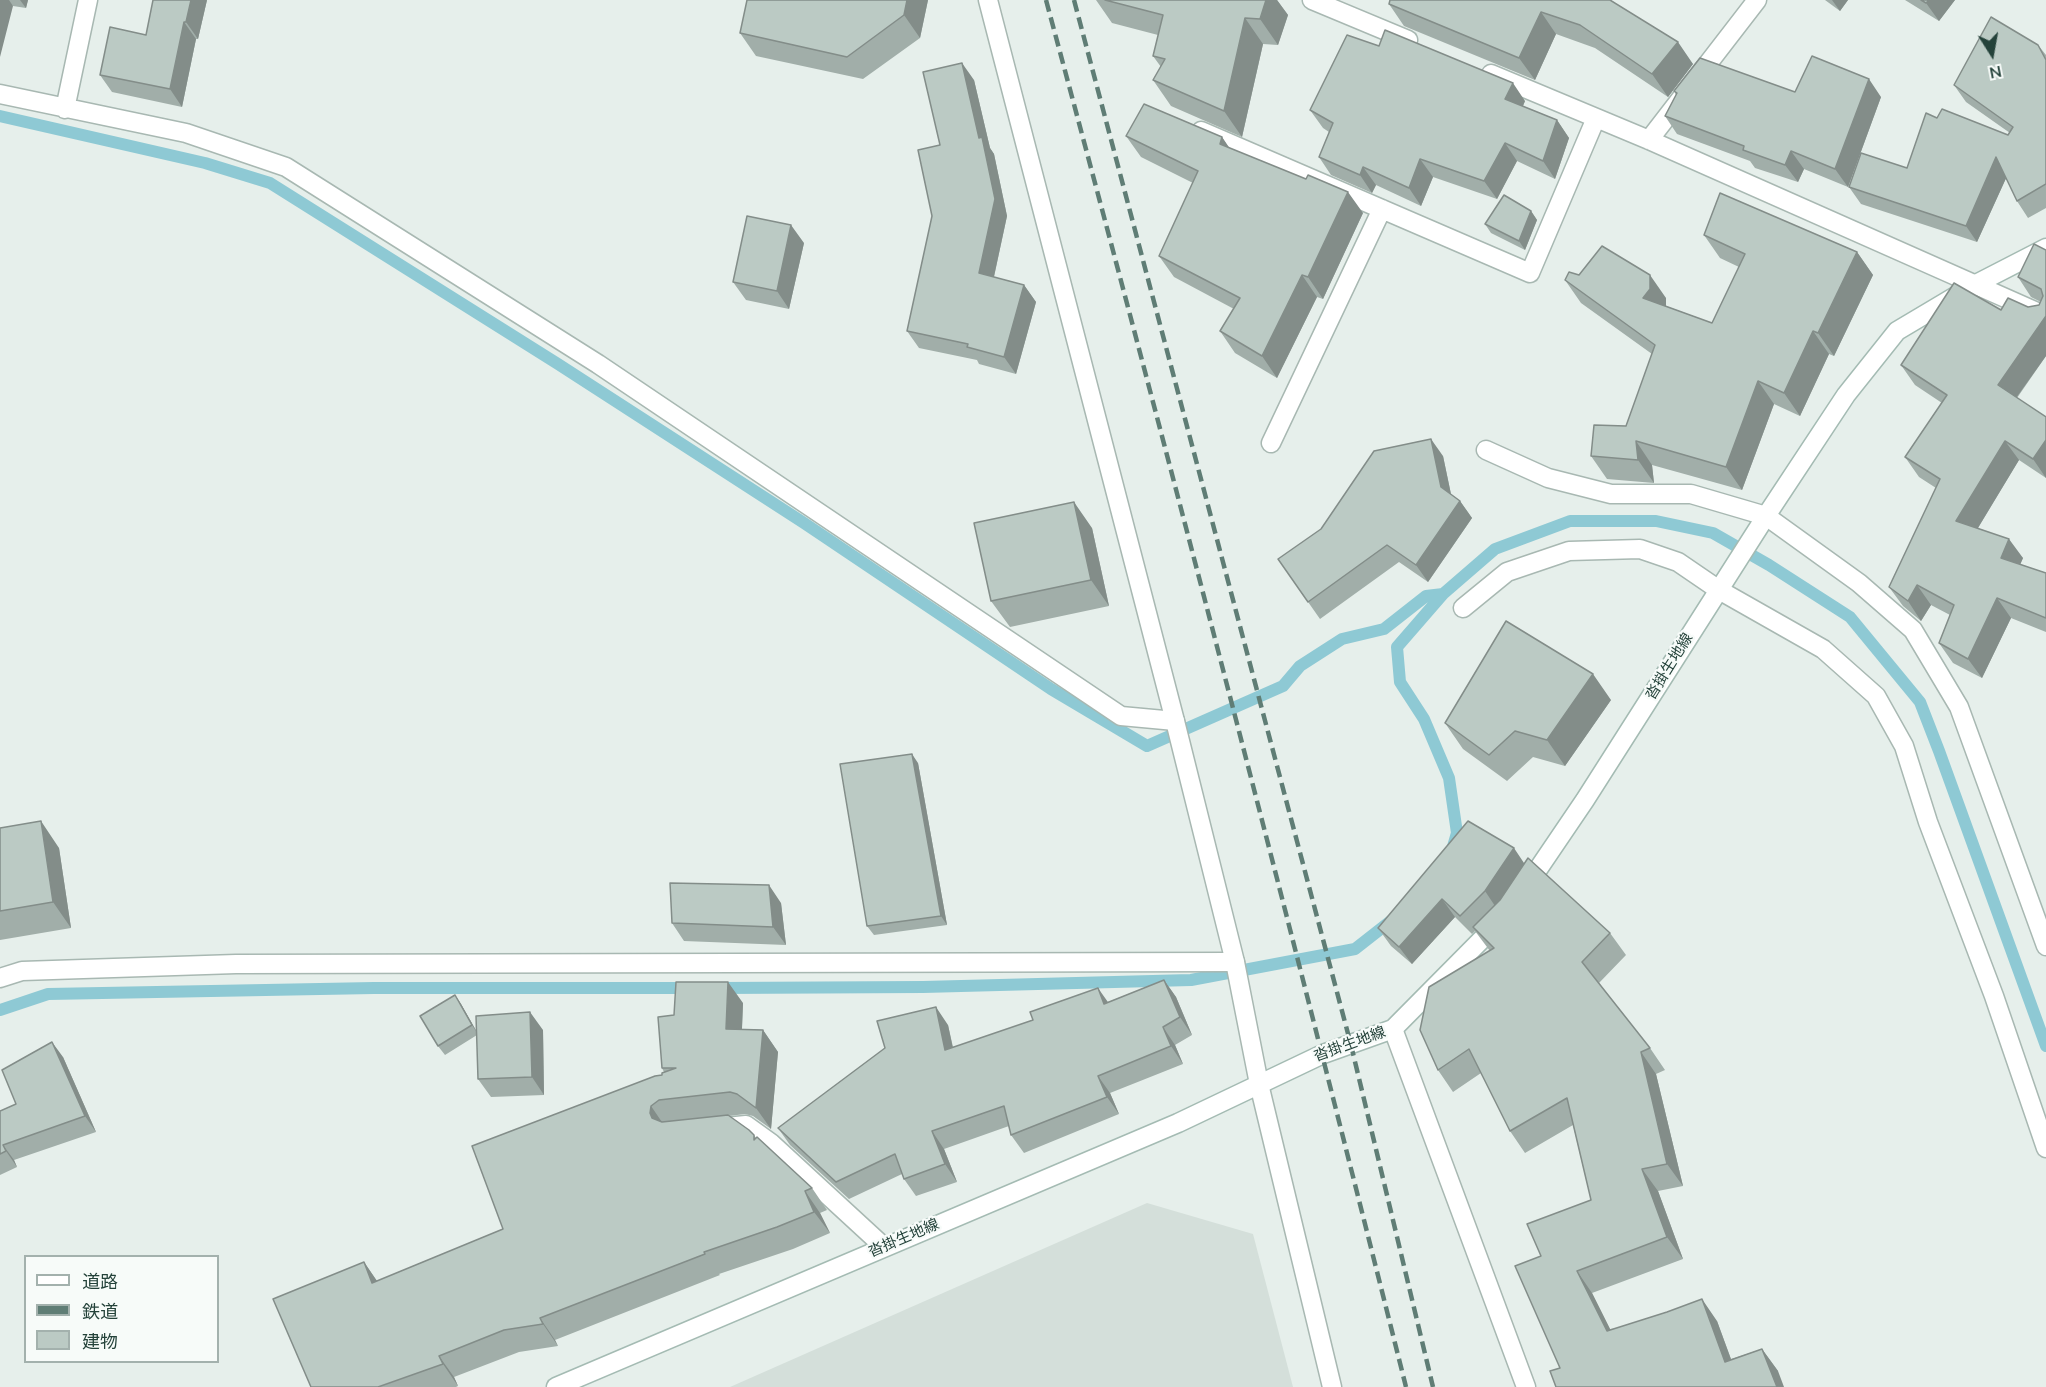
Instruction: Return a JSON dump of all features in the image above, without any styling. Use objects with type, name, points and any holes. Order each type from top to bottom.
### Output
[{"type":"street","points":[[65,109],[88,0]]},
{"type":"street","points":[[988,0],[1175,721],[1235,962],[1258,1084],[1332,1387]]},
{"type":"street","points":[[1312,0],[1335,4],[1421,45]]},
{"type":"street","points":[[1649,140],[1758,0]]},
{"type":"street","points":[[1476,68],[1649,140],[2046,316]]},
{"type":"street","points":[[0,94],[186,133],[286,167],[598,364],[1121,716],[1175,721]]},
{"type":"street","points":[[1186,124],[1530,273],[1596,118]]},
{"type":"street","points":[[1271,443],[1382,209]]},
{"type":"street","name":"沓掛生地線","points":[[556,1387],[1178,1123],[1323,1054],[1393,1029],[1498,924],[1516,901],[1586,800],[1752,537],[1846,395],[1897,332],[1976,284],[2046,248]]},
{"type":"street","points":[[1486,450],[1548,478],[1611,494],[1691,494],[1766,516],[1859,583],[1913,630],[1959,707],[2046,946]]},
{"type":"street","points":[[1463,608],[1507,573],[1569,551],[1640,549],[1724,582],[1823,649],[1876,696],[1904,746],[1928,822],[1994,996],[2046,1148]]},
{"type":"street","points":[[0,978],[22,970],[236,963],[1235,962]]},
{"type":"street","points":[[1393,1029],[1526,1387]]},
{"type":"street","points":[[699,1131],[746,1125],[771,1143],[884,1248]]},
{"type":"shaded area","points":[[1147,1203],[1253,1234],[1293,1387],[730,1387]]},
{"type":"building","points":[[153,0],[191,0],[170,89],[100,75],[110,27],[146,35]]},
{"type":"building","points":[[747,0],[907,0],[904,15],[847,57],[740,33]]},
{"type":"building","points":[[1105,0],[1266,0],[1260,19],[1245,18],[1224,111],[1153,80],[1165,59],[1153,56],[1163,15]]},
{"type":"building","points":[[1390,0],[1610,0],[1678,42],[1652,74],[1580,25],[1541,12],[1519,58],[1389,4]]},
{"type":"building","points":[[1991,17],[2038,45],[2046,60],[2046,184],[2017,201],[1996,157],[1966,226],[1849,187],[1861,153],[1907,168],[1926,113],[1937,118],[1942,109],[2008,135],[2013,127],[1954,85]]},
{"type":"building","points":[[1385,30],[1513,83],[1505,99],[1557,120],[1543,161],[1505,143],[1484,181],[1420,159],[1409,188],[1363,167],[1360,175],[1319,157],[1333,123],[1310,110],[1347,35],[1379,46]]},
{"type":"building","points":[[1812,56],[1869,79],[1835,169],[1791,151],[1785,165],[1743,150],[1744,146],[1665,116],[1677,93],[1674,91],[1700,58],[1795,92]]},
{"type":"building","points":[[962,63],[979,138],[982,137],[995,199],[979,273],[1024,285],[1004,357],[967,347],[968,344],[907,331],[932,216],[918,150],[940,145],[923,72]]},
{"type":"building","points":[[1144,104],[1222,137],[1220,144],[1306,179],[1308,175],[1348,192],[1308,277],[1302,275],[1262,356],[1220,331],[1240,298],[1159,256],[1198,171],[1126,136]]},
{"type":"building","points":[[1720,193],[1857,252],[1818,333],[1813,331],[1784,393],[1758,381],[1726,467],[1636,441],[1638,460],[1591,456],[1594,425],[1626,426],[1655,345],[1565,280],[1569,272],[1579,275],[1602,246],[1650,275],[1650,289],[1643,298],[1712,323],[1745,254],[1704,235]]},
{"type":"building","points":[[1504,195],[1531,211],[1519,241],[1485,224]]},
{"type":"building","points":[[747,216],[791,225],[777,291],[733,282]]},
{"type":"building","points":[[2034,244],[2046,250],[2046,316],[1998,385],[2046,417],[2046,440],[2033,459],[2005,441],[1956,521],[2009,539],[2001,558],[2046,573],[2046,618],[1997,598],[1968,659],[1939,643],[1954,605],[1917,585],[1908,601],[1889,587],[1940,479],[1905,457],[1947,395],[1901,365],[1954,283],[2001,310],[2008,298],[2028,307],[2039,305],[2043,296],[2041,289],[2018,277]]},
{"type":"building","points":[[1431,439],[1441,487],[1460,501],[1416,565],[1387,545],[1308,602],[1278,559],[1321,529],[1374,451]]},
{"type":"building","points":[[1074,502],[1091,580],[991,601],[974,523]]},
{"type":"building","points":[[1506,621],[1593,674],[1547,740],[1515,731],[1489,755],[1445,723]]},
{"type":"building","points":[[912,754],[941,916],[867,926],[840,764]]},
{"type":"building","points":[[41,821],[53,902],[0,911],[0,828]]},
{"type":"building","points":[[1468,821],[1514,848],[1485,891],[1460,916],[1442,899],[1399,947],[1378,928]]},
{"type":"building","points":[[1528,858],[1610,933],[1582,962],[1650,1048],[1641,1052],[1667,1164],[1642,1169],[1667,1237],[1577,1271],[1607,1331],[1702,1299],[1725,1362],[1762,1349],[1777,1387],[1556,1387],[1550,1371],[1560,1368],[1515,1266],[1541,1256],[1527,1224],[1591,1200],[1567,1098],[1510,1131],[1469,1049],[1438,1070],[1420,1030],[1429,987],[1494,948],[1473,927],[1500,900]]},
{"type":"building","points":[[670,883],[769,885],[773,927],[672,923]]},
{"type":"building","points":[[1164,980],[1180,1017],[1163,1027],[1171,1046],[1098,1076],[1107,1097],[1011,1135],[1004,1106],[932,1131],[945,1164],[904,1179],[895,1154],[836,1182],[778,1128],[885,1048],[877,1021],[936,1007],[945,1050],[1033,1020],[1030,1012],[1098,988],[1104,1004]]},
{"type":"building","points":[[676,982],[728,982],[726,1029],[763,1030],[756,1108],[737,1094],[730,1092],[659,1100],[651,1106],[652,1118],[662,1122],[728,1115],[749,1130],[754,1135],[754,1140],[757,1137],[812,1188],[805,1191],[814,1212],[704,1252],[705,1254],[540,1318],[543,1324],[504,1330],[439,1356],[443,1364],[378,1387],[311,1387],[273,1299],[364,1262],[372,1283],[503,1229],[472,1146],[676,1068],[662,1068],[658,1017],[674,1015]]},
{"type":"building","points":[[455,995],[472,1025],[438,1046],[420,1016]]},
{"type":"building","points":[[530,1012],[532,1077],[478,1079],[476,1016]]},
{"type":"building","points":[[52,1042],[85,1116],[3,1145],[6,1151],[0,1154],[0,1111],[16,1104],[2,1070]]},
{"type":"waterway","points":[[0,116],[205,163],[270,183],[558,364],[804,523],[1051,689],[1147,746],[1283,686],[1300,666],[1342,639],[1384,629],[1426,596],[1443,594]]},
{"type":"waterway","points":[[1452,850],[1457,833],[1449,778],[1424,719],[1400,682],[1397,647],[1443,594],[1495,549],[1570,521],[1656,521],[1713,533],[1769,565],[1850,617],[1920,702],[2046,1046]]},
{"type":"waterway","points":[[718,988],[923,987],[1191,980],[1355,949],[1392,920]]},
{"type":"waterway","points":[[0,1010],[48,994],[374,988],[691,988]]},
{"type":"railway","points":[[1046,0],[1229,693],[1406,1387]]},
{"type":"railway","points":[[1074,0],[1351,1045],[1433,1387]]}]
